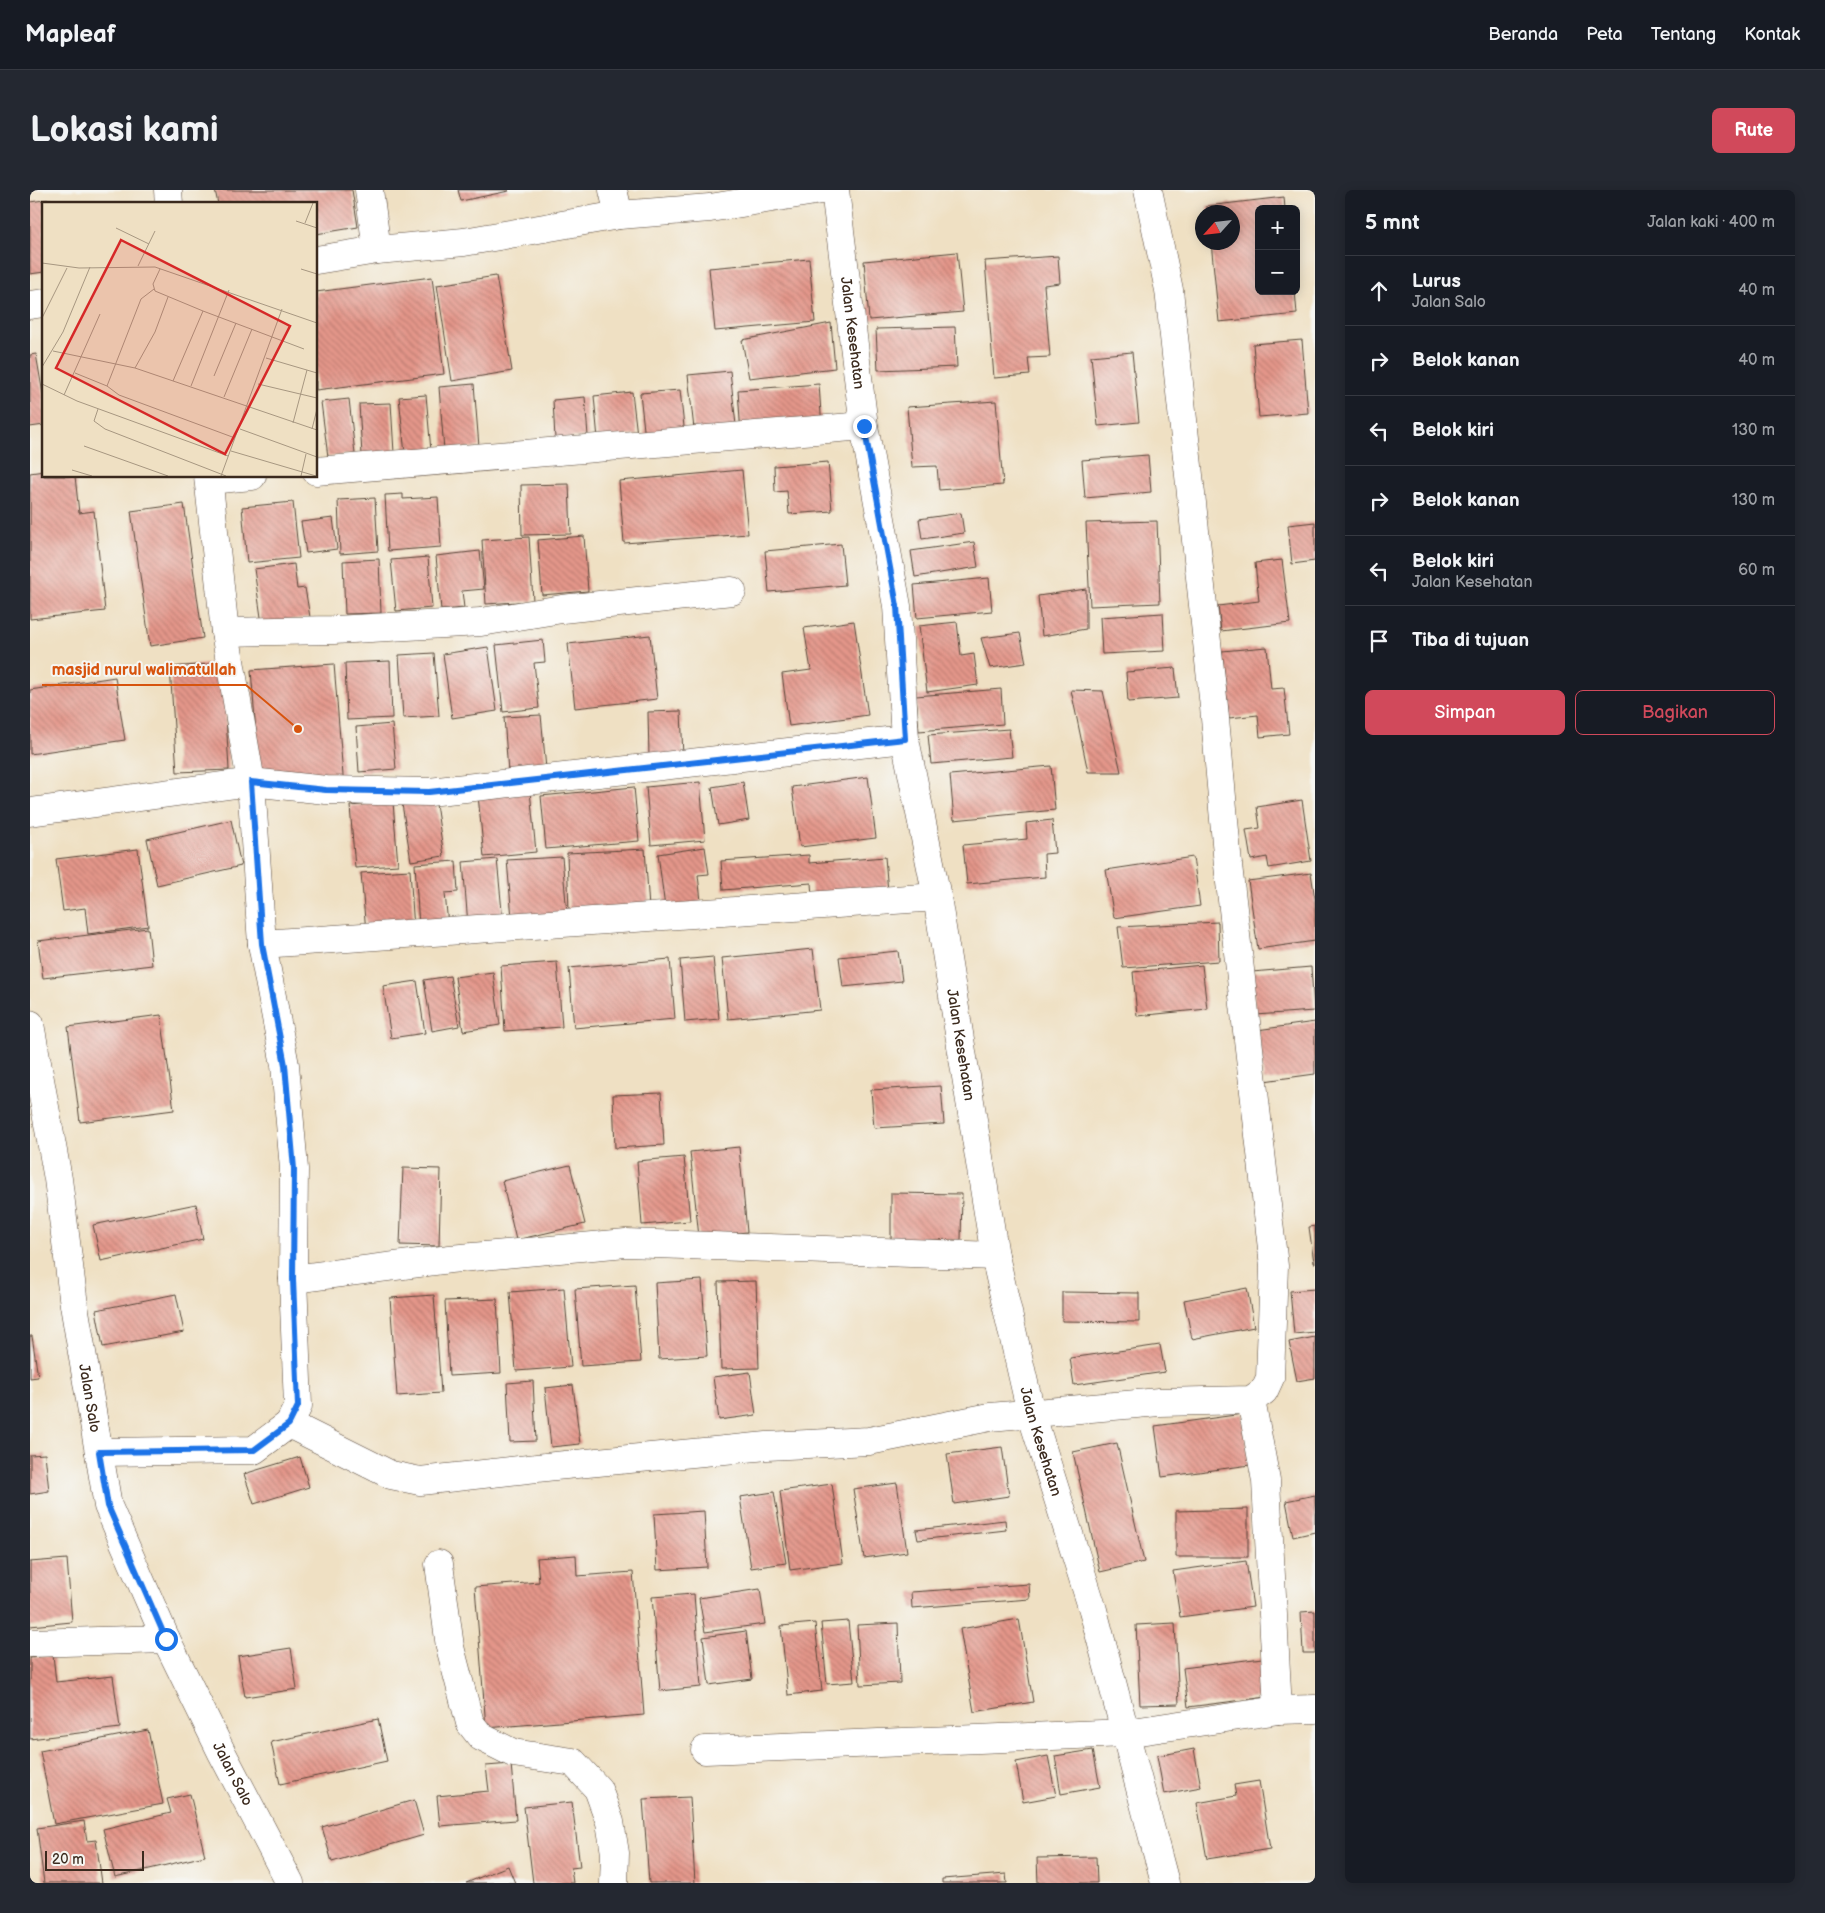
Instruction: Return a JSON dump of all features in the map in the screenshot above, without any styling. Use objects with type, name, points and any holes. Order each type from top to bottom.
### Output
[{"type":"street","points":[[369,190],[377,250]]},
{"type":"street","points":[[318,260],[377,250],[464,242],[616,202],[710,208],[821,190]]},
{"type":"street","name":"Jalan Kesehatan","points":[[835,190],[864,426],[897,606],[905,739],[936,897],[995,1256],[1031,1414],[1094,1610],[1165,1883]]},
{"type":"street","points":[[289,1424],[390,1475],[420,1481],[767,1446],[869,1442],[990,1417],[1158,1402],[1251,1400],[1264,1391],[1270,1378],[1274,1266],[1228,865],[1214,707],[1169,290],[1148,190]]},
{"type":"street","points":[[318,471],[864,426]]},
{"type":"street","points":[[99,1452],[254,1450],[289,1424],[298,1406],[293,1279],[294,1169],[285,1065],[262,944],[251,782],[225,632],[208,478]]},
{"type":"street","points":[[225,632],[334,630],[481,622],[562,609],[732,591]]},
{"type":"street","points":[[30,812],[251,782],[326,790],[429,792],[905,739]]},
{"type":"street","points":[[262,944],[936,897]]},
{"type":"street","name":"Jalan Salo","points":[[30,1024],[58,1179],[74,1305],[108,1506],[166,1639],[222,1753],[290,1883]]},
{"type":"street","points":[[293,1279],[450,1259],[626,1243],[995,1256]]},
{"type":"street","points":[[1251,1400],[1266,1481],[1278,1710]]},
{"type":"street","points":[[439,1564],[450,1647],[470,1723],[481,1737],[513,1753],[573,1762],[598,1788],[610,1822],[615,1853],[614,1883]]},
{"type":"street","points":[[30,1643],[166,1639]]},
{"type":"street","points":[[705,1750],[1126,1733],[1278,1710],[1315,1709]]},
{"type":"building","points":[[215,190],[352,190],[358,227],[318,234],[318,202],[218,202]]},
{"type":"building","points":[[458,190],[508,190],[509,191],[461,201]]},
{"type":"building","points":[[1284,197],[1285,205],[1255,205],[1255,295],[1295,295],[1297,314],[1219,322],[1212,250],[1240,250],[1240,205],[1216,205]]},
{"type":"building","points":[[51,199],[52,202],[42,202],[42,272],[30,274],[30,202]]},
{"type":"building","points":[[957,252],[963,312],[869,320],[864,261]]},
{"type":"building","points":[[1058,256],[1060,283],[1044,285],[1050,357],[1028,358],[1030,375],[994,378],[985,261]]},
{"type":"building","points":[[809,259],[815,322],[715,331],[709,268]]},
{"type":"building","points":[[496,276],[512,371],[452,381],[437,285]]},
{"type":"building","points":[[432,277],[444,374],[318,390],[318,292]]},
{"type":"building","points":[[831,323],[835,368],[749,378],[742,340]]},
{"type":"building","points":[[955,327],[957,367],[878,370],[876,329]]},
{"type":"building","points":[[1302,340],[1308,413],[1259,417],[1253,344]]},
{"type":"building","points":[[1132,352],[1139,422],[1098,426],[1091,356]]},
{"type":"building","points":[[36,354],[42,388],[42,425],[30,427],[30,355]]},
{"type":"building","points":[[730,371],[737,434],[695,438],[688,375]]},
{"type":"building","points":[[474,384],[479,447],[444,450],[439,387]]},
{"type":"building","points":[[819,384],[822,429],[741,435],[738,390]]},
{"type":"building","points":[[680,390],[685,436],[645,439],[640,393]]},
{"type":"building","points":[[632,392],[637,435],[598,439],[594,396]]},
{"type":"building","points":[[426,395],[431,451],[405,454],[399,397]]},
{"type":"building","points":[[585,397],[588,436],[555,439],[553,400]]},
{"type":"building","points":[[349,399],[355,454],[328,457],[321,402]]},
{"type":"building","points":[[996,401],[1003,485],[939,490],[937,466],[912,467],[907,407]]},
{"type":"building","points":[[391,403],[394,453],[362,455],[359,404]]},
{"type":"building","points":[[1148,455],[1151,492],[1085,498],[1082,460]]},
{"type":"building","points":[[828,462],[832,511],[789,514],[787,491],[775,492],[774,466]]},
{"type":"building","points":[[742,470],[748,534],[624,543],[619,481]]},
{"type":"building","points":[[42,471],[42,478],[75,478],[79,513],[94,511],[105,611],[30,619],[30,473]]},
{"type":"building","points":[[569,484],[571,534],[522,535],[521,485]]},
{"type":"building","points":[[403,494],[403,499],[438,497],[441,547],[388,551],[385,495]]},
{"type":"building","points":[[375,498],[378,551],[340,554],[338,500]]},
{"type":"building","points":[[293,502],[299,558],[247,563],[242,507]]},
{"type":"building","points":[[184,504],[203,638],[150,646],[131,511]]},
{"type":"building","points":[[961,513],[964,533],[922,539],[919,519]]},
{"type":"building","points":[[333,518],[337,549],[306,553],[301,522]]},
{"type":"building","points":[[1157,521],[1160,603],[1090,606],[1086,523]]},
{"type":"building","points":[[1315,522],[1315,561],[1292,564],[1288,525]]},
{"type":"building","points":[[584,536],[588,591],[542,595],[538,540]]},
{"type":"building","points":[[529,537],[533,601],[486,604],[482,540]]},
{"type":"building","points":[[974,542],[978,567],[915,577],[911,551]]},
{"type":"building","points":[[841,544],[845,585],[769,592],[765,551]]},
{"type":"building","points":[[480,551],[484,589],[462,591],[464,608],[441,610],[436,556]]},
{"type":"building","points":[[428,557],[432,608],[396,611],[391,560]]},
{"type":"building","points":[[379,559],[381,613],[345,614],[343,561]]},
{"type":"building","points":[[1282,560],[1290,623],[1221,631],[1218,606],[1259,601],[1255,563]]},
{"type":"building","points":[[294,564],[297,589],[305,588],[310,617],[262,624],[254,569]]},
{"type":"building","points":[[989,578],[992,611],[917,618],[914,585]]},
{"type":"building","points":[[1086,589],[1086,629],[1042,636],[1038,596]]},
{"type":"building","points":[[1163,613],[1165,651],[1102,654],[1100,617]]},
{"type":"building","points":[[854,621],[868,715],[789,726],[782,674],[811,670],[804,628]]},
{"type":"building","points":[[957,622],[961,656],[974,654],[978,685],[927,692],[919,626]]},
{"type":"building","points":[[1020,633],[1026,663],[990,668],[981,638]]},
{"type":"building","points":[[650,635],[657,699],[575,708],[568,644]]},
{"type":"building","points":[[543,640],[545,662],[534,663],[539,708],[503,712],[496,645]]},
{"type":"building","points":[[488,647],[497,711],[452,718],[443,654]]},
{"type":"building","points":[[1267,647],[1271,689],[1284,688],[1289,734],[1260,737],[1258,715],[1229,718],[1222,651]]},
{"type":"building","points":[[434,653],[439,716],[403,718],[399,655]]},
{"type":"building","points":[[390,661],[392,718],[347,720],[345,663]]},
{"type":"building","points":[[223,663],[229,770],[177,772],[170,667]]},
{"type":"building","points":[[334,664],[344,788],[261,795],[251,670]]},
{"type":"building","points":[[1175,668],[1178,698],[1128,702],[1126,672]]},
{"type":"building","points":[[115,677],[125,740],[30,754],[30,690]]},
{"type":"building","points":[[1001,689],[1003,724],[919,731],[916,696]]},
{"type":"building","points":[[1071,690],[1103,691],[1121,772],[1088,772]]},
{"type":"building","points":[[681,711],[683,757],[649,757],[648,712]]},
{"type":"building","points":[[541,715],[546,769],[508,772],[504,717]]},
{"type":"building","points":[[392,724],[396,769],[359,772],[356,727]]},
{"type":"building","points":[[1009,729],[1012,757],[931,764],[928,735]]},
{"type":"building","points":[[1051,766],[1055,810],[954,820],[950,775]]},
{"type":"building","points":[[868,777],[876,838],[800,847],[792,787]]},
{"type":"building","points":[[700,782],[705,840],[651,845],[646,787]]},
{"type":"building","points":[[743,782],[749,820],[718,825],[712,787]]},
{"type":"building","points":[[634,787],[639,841],[546,849],[541,796]]},
{"type":"building","points":[[530,791],[536,852],[484,857],[478,795]]},
{"type":"building","points":[[435,798],[444,856],[411,861],[402,804]]},
{"type":"building","points":[[1302,800],[1311,861],[1269,868],[1267,857],[1251,860],[1246,830],[1260,828],[1257,807]]},
{"type":"building","points":[[393,802],[398,865],[355,868],[350,806]]},
{"type":"building","points":[[231,820],[241,866],[157,885],[147,839]]},
{"type":"building","points":[[1052,820],[1055,853],[1044,854],[1045,877],[967,884],[963,845],[1027,839],[1026,823]]},
{"type":"building","points":[[705,847],[709,874],[698,875],[702,910],[666,915],[658,854]]},
{"type":"building","points":[[138,849],[148,926],[88,934],[85,908],[63,911],[56,859]]},
{"type":"building","points":[[645,849],[649,908],[569,912],[567,853]]},
{"type":"building","points":[[809,855],[809,863],[885,857],[888,892],[812,897],[811,883],[723,890],[721,861]]},
{"type":"building","points":[[562,857],[567,914],[512,918],[507,860]]},
{"type":"building","points":[[1193,857],[1200,906],[1114,918],[1106,870]]},
{"type":"building","points":[[497,859],[503,922],[468,925],[463,862]]},
{"type":"building","points":[[456,861],[458,892],[445,893],[448,925],[419,927],[415,864]]},
{"type":"building","points":[[410,870],[414,929],[366,932],[361,873]]},
{"type":"building","points":[[1311,873],[1315,899],[1315,941],[1258,949],[1248,881]]},
{"type":"building","points":[[1218,922],[1219,961],[1123,968],[1118,927]]},
{"type":"building","points":[[148,928],[152,965],[43,978],[38,941]]},
{"type":"building","points":[[813,949],[820,1010],[728,1019],[722,958]]},
{"type":"building","points":[[898,951],[902,981],[843,987],[839,957]]},
{"type":"building","points":[[713,957],[719,1019],[685,1022],[680,960]]},
{"type":"building","points":[[670,959],[675,1019],[574,1028],[569,968]]},
{"type":"building","points":[[557,962],[562,1027],[505,1031],[501,966]]},
{"type":"building","points":[[1202,965],[1207,1009],[1137,1016],[1133,972]]},
{"type":"building","points":[[1311,967],[1314,1011],[1255,1015],[1252,972]]},
{"type":"building","points":[[493,972],[500,1025],[463,1031],[455,977]]},
{"type":"building","points":[[450,976],[459,1026],[432,1031],[424,980]]},
{"type":"building","points":[[417,981],[425,1033],[391,1038],[383,986]]},
{"type":"building","points":[[161,1015],[174,1110],[80,1122],[68,1027]]},
{"type":"building","points":[[1315,1022],[1315,1074],[1264,1081],[1257,1030]]},
{"type":"building","points":[[941,1086],[944,1124],[874,1128],[871,1090]]},
{"type":"building","points":[[661,1093],[664,1145],[615,1148],[613,1095]]},
{"type":"building","points":[[739,1147],[747,1232],[699,1237],[690,1152]]},
{"type":"building","points":[[684,1157],[690,1221],[642,1225],[637,1161]]},
{"type":"building","points":[[570,1165],[585,1224],[516,1240],[502,1181]]},
{"type":"building","points":[[403,1168],[441,1169],[439,1246],[400,1245]]},
{"type":"building","points":[[891,1193],[962,1194],[961,1240],[891,1240]]},
{"type":"building","points":[[196,1204],[203,1239],[101,1261],[93,1225]]},
{"type":"building","points":[[1315,1226],[1315,1263],[1314,1263],[1309,1227]]},
{"type":"building","points":[[702,1280],[707,1356],[659,1359],[655,1283]]},
{"type":"building","points":[[756,1281],[759,1368],[721,1369],[718,1282]]},
{"type":"building","points":[[635,1285],[641,1362],[581,1366],[575,1289]]},
{"type":"building","points":[[564,1288],[571,1367],[516,1371],[510,1292]]},
{"type":"building","points":[[1247,1288],[1254,1327],[1192,1339],[1184,1300]]},
{"type":"building","points":[[1315,1289],[1315,1332],[1294,1334],[1290,1291]]},
{"type":"building","points":[[1062,1292],[1139,1293],[1139,1322],[1062,1321]]},
{"type":"building","points":[[176,1294],[184,1332],[103,1347],[96,1310]]},
{"type":"building","points":[[434,1295],[441,1393],[397,1396],[390,1298]]},
{"type":"building","points":[[497,1299],[501,1373],[449,1376],[445,1301]]},
{"type":"building","points":[[30,1336],[32,1336],[38,1377],[30,1378]]},
{"type":"building","points":[[1315,1337],[1315,1378],[1297,1381],[1289,1342]]},
{"type":"building","points":[[1160,1345],[1165,1372],[1074,1385],[1070,1358]]},
{"type":"building","points":[[750,1372],[756,1415],[719,1420],[713,1377]]},
{"type":"building","points":[[533,1381],[536,1441],[510,1442],[507,1383]]},
{"type":"building","points":[[573,1385],[580,1444],[551,1447],[545,1388]]},
{"type":"building","points":[[1243,1414],[1250,1465],[1162,1477],[1155,1426]]},
{"type":"building","points":[[1117,1443],[1144,1562],[1100,1572],[1073,1452]]},
{"type":"building","points":[[1002,1447],[1009,1496],[954,1504],[947,1454]]},
{"type":"building","points":[[45,1454],[49,1491],[30,1494],[30,1455]]},
{"type":"building","points":[[300,1457],[309,1487],[254,1504],[244,1474]]},
{"type":"building","points":[[897,1483],[907,1552],[864,1558],[853,1489]]},
{"type":"building","points":[[832,1484],[843,1563],[790,1570],[780,1491]]},
{"type":"building","points":[[774,1492],[786,1563],[751,1568],[740,1497]]},
{"type":"building","points":[[1315,1495],[1315,1532],[1293,1537],[1286,1501]]},
{"type":"building","points":[[1248,1509],[1248,1557],[1176,1557],[1176,1511]]},
{"type":"building","points":[[704,1511],[707,1567],[657,1570],[654,1514]]},
{"type":"building","points":[[1005,1520],[1006,1530],[918,1540],[916,1530]]},
{"type":"building","points":[[576,1555],[577,1576],[633,1572],[644,1715],[486,1728],[475,1587],[539,1582],[537,1558]]},
{"type":"building","points":[[67,1559],[72,1622],[30,1626],[30,1562]]},
{"type":"building","points":[[1246,1561],[1253,1607],[1180,1617],[1173,1571]]},
{"type":"building","points":[[1029,1584],[1030,1599],[912,1608],[911,1592]]},
{"type":"building","points":[[760,1589],[765,1624],[705,1632],[699,1598]]},
{"type":"building","points":[[694,1594],[701,1687],[660,1691],[652,1597]]},
{"type":"building","points":[[1315,1611],[1315,1653],[1303,1653],[1301,1612]]},
{"type":"building","points":[[1019,1619],[1033,1702],[974,1712],[960,1629]]},
{"type":"building","points":[[848,1621],[854,1682],[827,1684],[821,1623]]},
{"type":"building","points":[[815,1623],[822,1691],[788,1695],[781,1626]]},
{"type":"building","points":[[898,1623],[900,1683],[860,1685],[857,1625]]},
{"type":"building","points":[[1175,1623],[1179,1704],[1140,1705],[1136,1625]]},
{"type":"building","points":[[746,1631],[752,1679],[709,1685],[703,1637]]},
{"type":"building","points":[[291,1648],[297,1689],[245,1697],[238,1656]]},
{"type":"building","points":[[53,1655],[56,1682],[113,1676],[120,1728],[30,1739],[30,1658]]},
{"type":"building","points":[[1262,1658],[1267,1697],[1188,1707],[1183,1668]]},
{"type":"building","points":[[378,1719],[387,1761],[280,1784],[271,1742]]},
{"type":"building","points":[[148,1730],[163,1804],[54,1824],[40,1751]]},
{"type":"building","points":[[1194,1749],[1201,1787],[1164,1794],[1157,1756]]},
{"type":"building","points":[[1093,1750],[1100,1787],[1061,1794],[1055,1756]]},
{"type":"building","points":[[1048,1756],[1056,1796],[1023,1802],[1016,1762]]},
{"type":"building","points":[[511,1764],[516,1820],[440,1826],[437,1796],[489,1791],[486,1766]]},
{"type":"building","points":[[1259,1781],[1270,1849],[1207,1859],[1197,1803],[1236,1796],[1234,1785]]},
{"type":"building","points":[[190,1794],[205,1856],[115,1877],[103,1829],[171,1813],[167,1799]]},
{"type":"building","points":[[690,1797],[695,1883],[649,1883],[643,1799]]},
{"type":"building","points":[[414,1800],[424,1835],[332,1862],[322,1827]]},
{"type":"building","points":[[572,1802],[580,1867],[571,1868],[573,1883],[533,1883],[524,1807]]},
{"type":"building","points":[[84,1821],[87,1841],[96,1840],[102,1883],[44,1883],[37,1828]]},
{"type":"building","points":[[1096,1857],[1097,1883],[1038,1883],[1037,1858]]},
{"type":"building","points":[[508,1866],[515,1883],[466,1883]]},
{"type":"building","points":[[1006,1874],[1007,1883],[942,1883],[942,1879]]},
{"type":"place","name":"masjid nurul walimatullah","points":[[298,729]]},
{"type":"route","points":[[166,1639],[108,1506],[99,1452],[254,1450],[289,1424],[298,1406],[293,1279],[294,1169],[285,1065],[262,944],[251,782],[326,790],[429,792],[905,739],[897,606],[864,426]]}]
